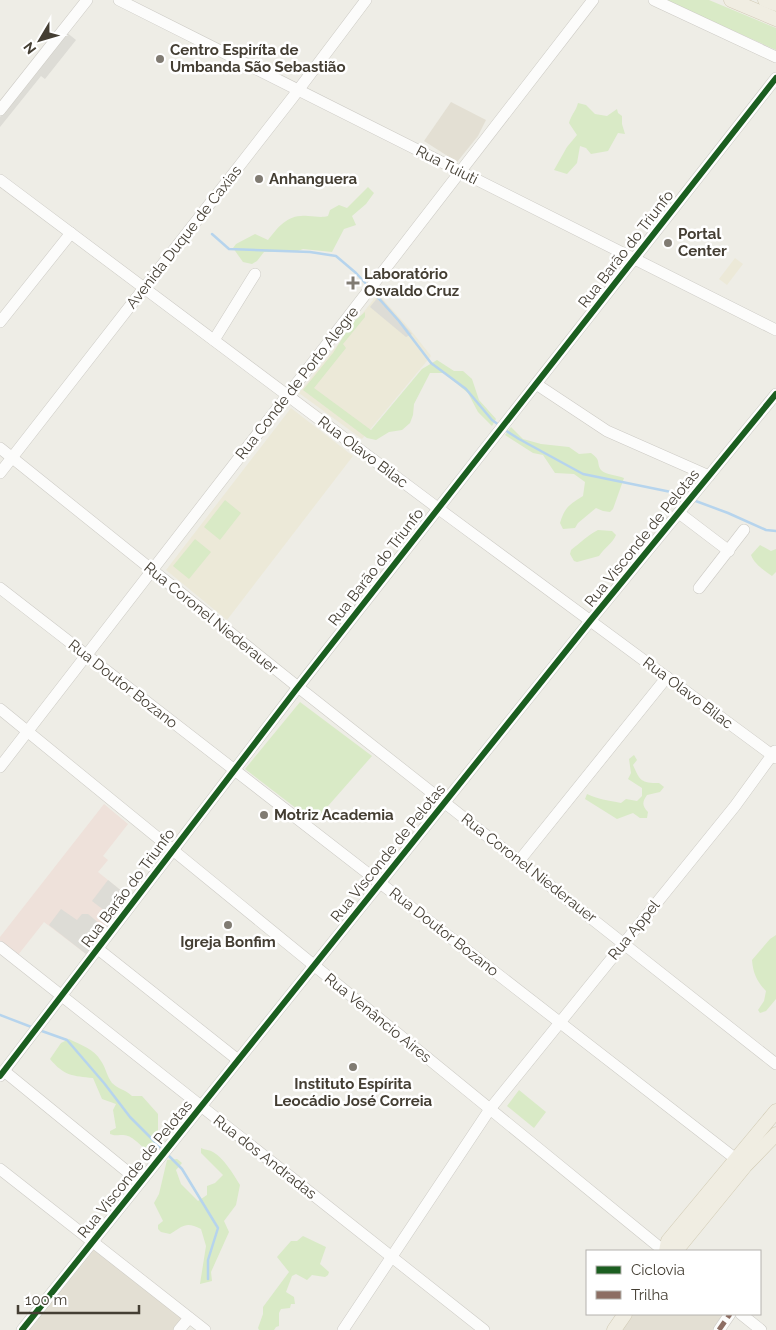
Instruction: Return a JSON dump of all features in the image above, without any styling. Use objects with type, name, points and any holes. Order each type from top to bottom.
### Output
[{"type":"main road","points":[[731,0],[776,19]]},
{"type":"main road","points":[[765,0],[776,4]]},
{"type":"main road","points":[[670,1250],[679,1247],[776,1111]]},
{"type":"main road","points":[[740,1162],[776,1134]]},
{"type":"main road","points":[[614,1330],[624,1315]]},
{"type":"street","points":[[0,110],[86,0]]},
{"type":"street","name":"Rua Tuiuti","points":[[119,0],[776,330]]},
{"type":"street","name":"Avenida Duque de Caxias","points":[[0,473],[366,0]]},
{"type":"street","name":"Rua Conde de Porto Alegre","points":[[0,767],[593,0]]},
{"type":"street","points":[[654,0],[776,57]]},
{"type":"street","name":"Rua Barão do Triunfo","points":[[2,1073],[298,687],[776,78]]},
{"type":"street","name":"Rua Olavo Bilac","points":[[0,180],[590,621],[775,754]]},
{"type":"street","points":[[0,322],[71,233]]},
{"type":"street","points":[[214,340],[255,274]]},
{"type":"street","points":[[536,384],[607,431],[709,476]]},
{"type":"street","name":"Rua Visconde de Pelotas","points":[[22,1330],[590,621],[776,394]]},
{"type":"street","name":"Rua Coronel Niederauer","points":[[0,448],[298,687],[776,1064]]},
{"type":"street","points":[[679,513],[728,551]]},
{"type":"street","points":[[699,588],[744,530]]},
{"type":"street","name":"Rua Doutor Bozano","points":[[0,588],[740,1162]]},
{"type":"street","points":[[519,861],[667,677]]},
{"type":"street","name":"Rua Venâncio Aires","points":[[0,708],[490,1110],[666,1250]]},
{"type":"street","name":"Rua Appel","points":[[343,1330],[490,1110],[775,754]]},
{"type":"street","name":"Rua dos Andradas","points":[[0,947],[484,1330]]},
{"type":"street","points":[[98,949],[238,1060]]},
{"type":"street","points":[[2,1073],[140,1182]]},
{"type":"street","points":[[0,1169],[205,1330]]},
{"type":"street","points":[[719,1330],[729,1315]]},
{"type":"street","points":[[742,1315],[761,1330]]},
{"type":"street","points":[[179,1330],[189,1318]]},
{"type":"shaded area","points":[[66,32],[76,40],[45,79],[41,76],[0,127],[0,117]]},
{"type":"shaded area","points":[[451,102],[486,120],[478,136],[457,162],[424,141]]},
{"type":"shaded area","points":[[735,258],[743,264],[727,285],[719,279]]},
{"type":"shaded area","points":[[378,294],[431,356],[362,439],[299,393]]},
{"type":"shaded area","points":[[379,296],[412,334],[406,337],[370,307]]},
{"type":"shaded area","points":[[291,408],[353,456],[227,620],[166,570]]},
{"type":"shaded area","points":[[104,804],[128,824],[103,856],[108,860],[98,872],[129,897],[86,954],[44,922],[18,955],[0,941],[0,937]]},
{"type":"shaded area","points":[[108,880],[129,897],[114,918],[92,901]]},
{"type":"shaded area","points":[[61,909],[77,920],[82,914],[88,914],[106,929],[86,954],[49,925]]},
{"type":"shaded area","points":[[93,1242],[189,1318],[179,1330],[22,1330]]},
{"type":"shaded area","points":[[624,1315],[729,1315],[719,1330],[614,1330]]},
{"type":"green space","points":[[665,0],[709,0],[776,28],[776,50]]},
{"type":"green space","points":[[578,103],[586,105],[595,114],[607,116],[617,109],[618,113],[622,116],[625,134],[618,133],[608,151],[591,154],[586,148],[580,146],[577,163],[567,174],[554,170],[567,147],[577,135],[569,123]]},
{"type":"green space","points":[[368,187],[374,193],[366,204],[352,216],[356,225],[344,229],[332,252],[303,249],[295,252],[264,252],[252,264],[243,262],[233,248],[236,244],[255,234],[268,240],[289,219],[301,216],[325,217],[328,216],[330,210],[339,205],[347,208]]},
{"type":"green space","points":[[365,312],[365,317],[343,344],[346,348],[314,388],[371,430],[422,369],[437,360],[454,371],[463,371],[472,379],[479,400],[496,419],[492,426],[478,412],[468,393],[444,373],[430,373],[414,404],[410,423],[402,430],[389,432],[376,440],[367,438],[303,390],[333,353],[352,323]]},
{"type":"green space","points":[[511,427],[523,439],[541,444],[569,447],[579,454],[591,453],[598,460],[603,472],[624,478],[613,509],[610,512],[596,508],[578,523],[575,528],[563,529],[560,523],[564,513],[571,504],[583,496],[585,482],[574,474],[555,473],[543,455],[533,453],[505,435]]},
{"type":"green space","points":[[225,500],[241,513],[220,540],[204,527]]},
{"type":"green space","points":[[598,530],[612,531],[616,535],[599,556],[577,562],[574,561],[570,554],[571,550]]},
{"type":"green space","points":[[195,539],[211,552],[189,579],[173,566]]},
{"type":"green space","points":[[760,545],[771,551],[776,549],[776,572],[772,576],[757,564],[751,555]]},
{"type":"green space","points":[[300,702],[372,756],[314,822],[245,769]]},
{"type":"green space","points":[[634,755],[637,760],[633,765],[637,775],[645,782],[659,783],[664,787],[660,792],[645,797],[643,804],[648,812],[647,818],[640,818],[633,813],[617,819],[585,799],[587,794],[600,799],[621,803],[626,799],[637,801],[642,796],[642,788],[628,779],[631,773],[629,759]]},
{"type":"green space","points":[[776,935],[776,999],[766,1011],[760,1013],[758,1010],[764,1001],[766,991],[756,977],[752,960],[770,939]]},
{"type":"green space","points":[[69,1039],[95,1053],[114,1085],[132,1096],[142,1096],[158,1114],[158,1131],[161,1140],[157,1147],[146,1150],[129,1136],[110,1134],[110,1131],[116,1128],[113,1110],[116,1104],[102,1099],[93,1078],[80,1077],[64,1072],[50,1059],[61,1043]]},
{"type":"green space","points":[[519,1090],[546,1112],[534,1128],[507,1106]]},
{"type":"green space","points":[[201,1148],[212,1151],[221,1158],[240,1185],[236,1205],[224,1221],[229,1232],[211,1272],[212,1281],[200,1284],[206,1246],[201,1229],[188,1225],[170,1234],[161,1232],[158,1229],[158,1225],[163,1221],[154,1203],[159,1194],[167,1160],[177,1159],[182,1163],[176,1170],[181,1184],[198,1201],[207,1195],[207,1186],[215,1183],[223,1175],[201,1153]]},
{"type":"green space","points":[[303,1236],[326,1247],[320,1264],[329,1272],[328,1275],[325,1277],[312,1275],[307,1280],[296,1274],[292,1276],[286,1292],[294,1297],[295,1304],[291,1304],[290,1308],[281,1309],[279,1313],[279,1326],[274,1330],[259,1330],[263,1307],[289,1272],[277,1257],[291,1241],[297,1241]]},
{"type":"waterway","points":[[212,234],[229,249],[310,252],[336,256],[368,286]]},
{"type":"waterway","points":[[373,292],[399,321],[431,363],[466,389],[492,420],[499,425]]},
{"type":"waterway","points":[[505,430],[583,474],[671,492],[688,498]]},
{"type":"waterway","points":[[693,500],[766,530],[776,531]]},
{"type":"waterway","points":[[0,1015],[34,1028]]},
{"type":"waterway","points":[[39,1030],[67,1040],[130,1117],[162,1149]]},
{"type":"waterway","points":[[168,1155],[182,1169],[218,1228],[208,1260],[208,1279]]},
{"type":"marked path","points":[[719,1330],[729,1315]]},
{"type":"cycle path","points":[[0,1076],[295,691],[776,78]]},
{"type":"cycle path","points":[[22,1330],[590,621],[776,394]]},
{"type":"place","name":"Centro Espiríta de Umbanda São Sebastião","points":[[160,59]]},
{"type":"place","name":"Anhanguera","points":[[259,179]]},
{"type":"place","name":"Portal Center","points":[[668,243]]},
{"type":"place","name":"Laboratório Osvaldo Cruz","points":[[353,283]]},
{"type":"place","name":"Motriz Academia","points":[[264,815]]},
{"type":"place","name":"Igreja Bonfim","points":[[228,925]]},
{"type":"place","name":"Instituto Espírita Leocádio José Correia","points":[[353,1067]]}]
